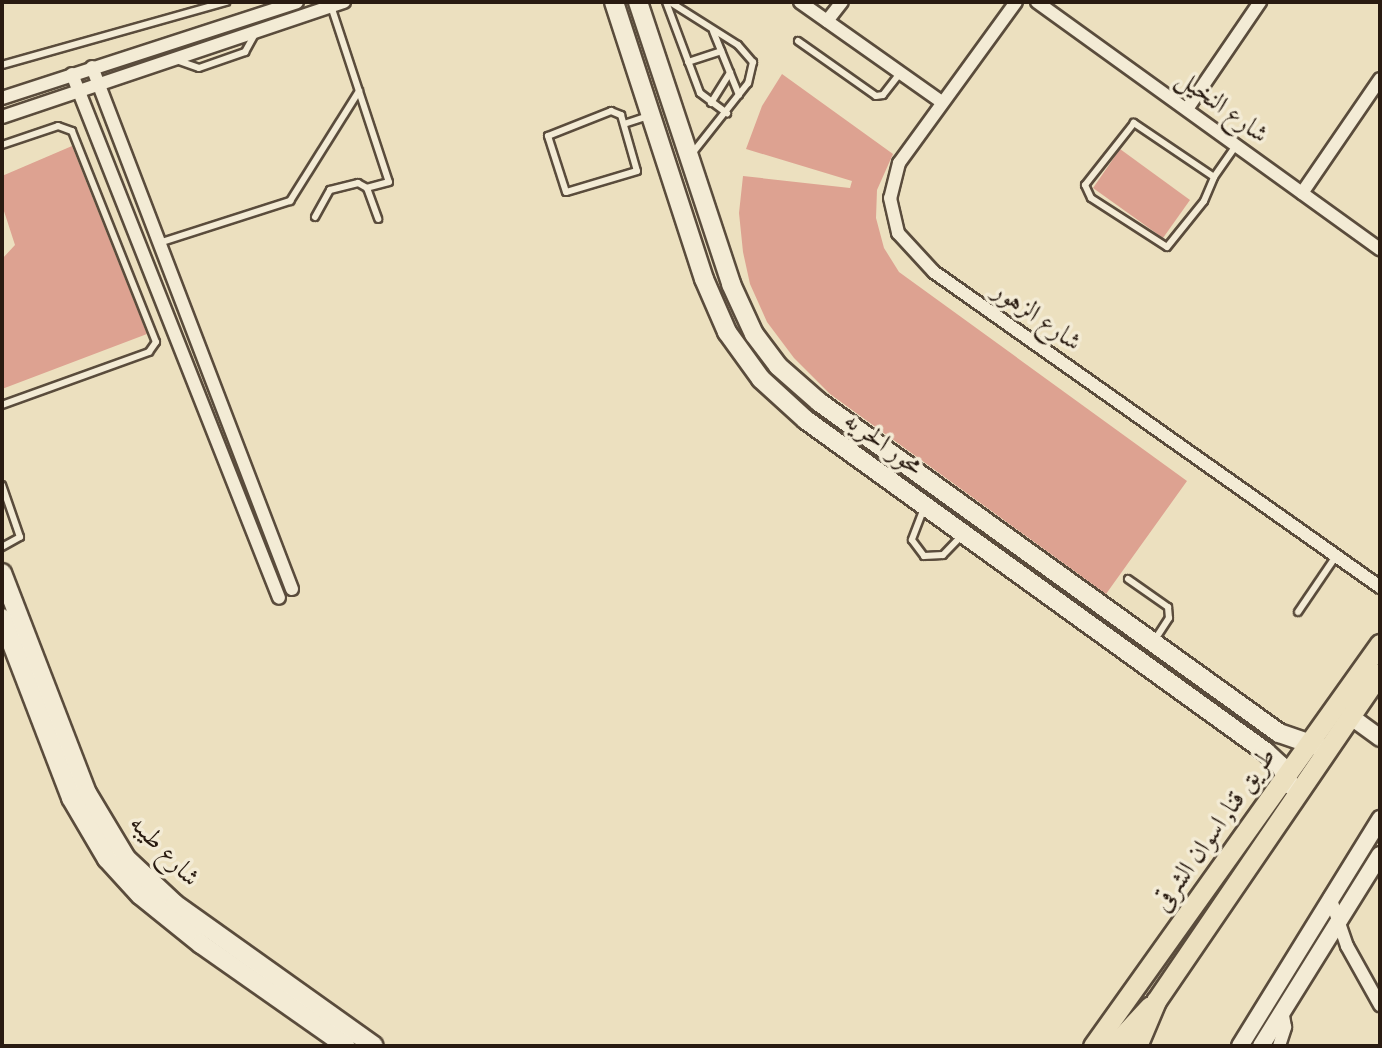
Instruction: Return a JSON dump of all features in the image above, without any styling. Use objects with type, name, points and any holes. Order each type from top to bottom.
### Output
[{"type":"main road","name":"محور الحريه","points":[[614,2],[704,279],[743,357],[794,411],[1266,751],[1286,774],[1292,797]]},
{"type":"main road","name":"محور الحريه","points":[[638,2],[741,309],[761,345],[787,376],[1279,733],[1307,744],[1327,748]]},
{"type":"main road","name":"شارع طيبه","points":[[2,573],[22,649],[79,815],[118,872],[201,944],[346,1046]]},
{"type":"main road","name":"شارع طيبه","points":[[2,618],[22,649],[87,793],[127,858],[175,904],[374,1046]]},
{"type":"main road","name":"طريق قنا, اسوان الشرقى","points":[[1093,1046],[1380,644]]},
{"type":"main road","name":"طريق قنا, اسوان الشرقى","points":[[1137,1046],[1156,1001],[1292,797],[1380,673]]},
{"type":"main road","points":[[1113,1046],[1156,1001]]},
{"type":"street","points":[[2,97],[297,2]]},
{"type":"street","points":[[2,117],[344,2]]},
{"type":"street","points":[[800,2],[942,102]]},
{"type":"street","points":[[827,21],[842,2]]},
{"type":"street","name":"شارع الزهور","points":[[1016,2],[899,163],[892,180],[892,216],[908,247],[934,272],[1380,587]]},
{"type":"street","name":"شارع النخيل","points":[[1037,2],[1380,249]]},
{"type":"street","points":[[1187,109],[1260,2]]},
{"type":"street","points":[[92,67],[157,243],[292,589]]},
{"type":"street","points":[[72,74],[279,598]]},
{"type":"street","points":[[1302,193],[1379,83]]},
{"type":"street","points":[[1350,716],[1380,738]]},
{"type":"street","points":[[1240,1046],[1380,819]]},
{"type":"street","points":[[1261,1046],[1337,920],[1380,855]]},
{"type":"street","points":[[1330,897],[1337,920],[1380,1005]]},
{"type":"street","points":[[1279,1046],[1285,1027],[1282,1010]]},
{"type":"lane","points":[[2,65],[226,2]]},
{"type":"lane","points":[[668,2],[738,44],[753,62],[751,77],[727,113],[689,156]]},
{"type":"lane","points":[[668,2],[700,93],[727,113]]},
{"type":"lane","points":[[315,217],[330,190],[353,183],[367,188],[389,182],[331,6]]},
{"type":"lane","points":[[712,29],[739,95]]},
{"type":"lane","points":[[798,41],[876,96],[883,95],[901,73]]},
{"type":"lane","points":[[688,62],[721,51]]},
{"type":"lane","points":[[711,103],[730,73]]},
{"type":"lane","points":[[157,243],[290,201],[359,91]]},
{"type":"lane","points":[[611,111],[619,113],[624,124],[636,173],[573,193],[563,190],[547,141],[549,133],[611,111]]},
{"type":"lane","points":[[624,124],[651,116]]},
{"type":"lane","points":[[1214,177],[1134,123],[1085,185],[1091,198],[1167,247],[1205,201],[1214,177],[1236,145]]},
{"type":"lane","points":[[2,145],[58,126],[72,131],[156,342],[149,352],[2,405]]},
{"type":"lane","points":[[367,188],[378,219]]},
{"type":"lane","points":[[2,485],[20,537],[2,547]]},
{"type":"lane","points":[[925,506],[912,534],[918,552],[930,558],[943,555],[964,534]]},
{"type":"lane","points":[[1298,612],[1336,555]]},
{"type":"lane","points":[[1128,579],[1168,607],[1169,618],[1153,643]]},
{"type":"building","points":[[782,74],[893,154],[877,190],[876,218],[884,248],[899,272],[1187,481],[1106,594],[830,394],[794,358],[767,322],[750,284],[743,252],[739,213],[743,176],[850,188],[852,181],[746,149],[762,106]]},
{"type":"building","points":[[72,146],[147,334],[2,389],[2,259],[15,245],[2,205],[2,176]]},
{"type":"building","points":[[1120,149],[1190,200],[1163,238],[1093,188]]}]
